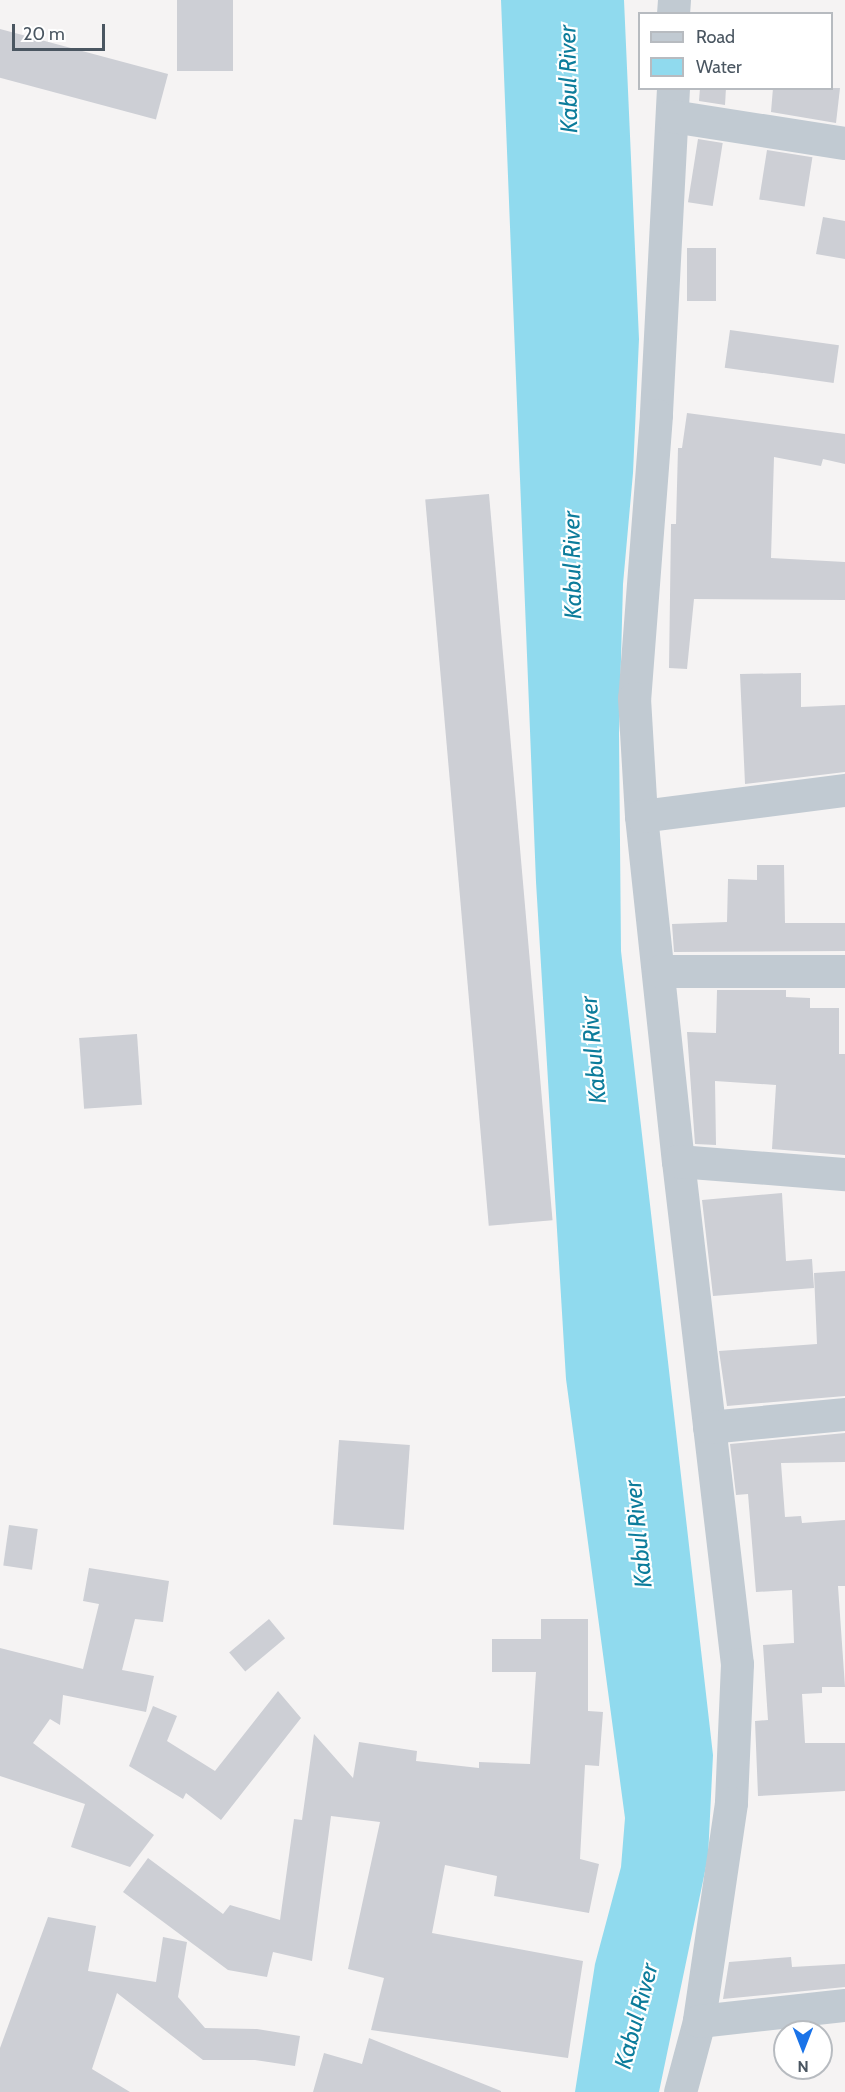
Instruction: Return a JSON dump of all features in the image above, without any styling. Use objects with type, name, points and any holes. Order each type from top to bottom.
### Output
[{"type":"street","points":[[680,2092],[699,2021],[731,1803],[737,1664],[678,1161],[660,971],[641,816],[634,698],[656,415],[673,102],[845,143]]},
{"type":"street","points":[[641,816],[845,790]]},
{"type":"street","points":[[660,971],[845,971]]},
{"type":"street","points":[[678,1161],[845,1174]]},
{"type":"street","points":[[709,1427],[845,1414]]},
{"type":"street","points":[[699,2021],[845,2005]]},
{"type":"water","name":"Kabul River","points":[[501,0],[624,0],[639,339],[633,473],[623,584],[619,733],[621,951],[713,1755],[708,1857],[659,2092],[575,2092],[595,1964],[621,1867],[625,1818],[566,1379],[536,882]]},
{"type":"building","points":[[177,0],[233,0],[233,71],[177,71]]},
{"type":"building","points":[[0,29],[168,74],[156,119],[0,78]]},
{"type":"building","points":[[840,88],[836,123],[771,112],[773,90]]},
{"type":"building","points":[[700,90],[726,90],[725,105],[699,101]]},
{"type":"building","points":[[698,139],[723,143],[713,206],[688,202]]},
{"type":"building","points":[[767,150],[812,157],[805,207],[759,199]]},
{"type":"building","points":[[823,217],[845,221],[845,259],[816,254]]},
{"type":"building","points":[[687,248],[716,248],[716,301],[687,301]]},
{"type":"building","points":[[730,330],[839,345],[834,383],[725,368]]},
{"type":"building","points":[[687,413],[845,434],[845,464],[823,459],[821,466],[774,457],[771,558],[845,562],[845,600],[694,599],[687,669],[669,668],[671,524],[676,524],[678,448],[682,448]]},
{"type":"building","points":[[489,494],[553,1220],[489,1226],[425,500]]},
{"type":"building","points":[[801,673],[801,707],[845,705],[845,772],[745,784],[740,674]]},
{"type":"building","points":[[757,865],[784,865],[785,923],[845,923],[845,951],[674,952],[672,924],[727,922],[728,879],[757,880]]},
{"type":"building","points":[[717,990],[786,990],[786,997],[810,998],[810,1008],[839,1008],[839,1054],[845,1054],[845,1155],[772,1149],[776,1085],[715,1081],[716,1145],[695,1144],[687,1032],[716,1033]]},
{"type":"building","points":[[137,1034],[142,1105],[84,1109],[79,1038]]},
{"type":"building","points":[[782,1193],[786,1261],[812,1259],[814,1288],[713,1296],[702,1200]]},
{"type":"building","points":[[845,1271],[845,1396],[727,1406],[719,1351],[817,1344],[814,1273]]},
{"type":"building","points":[[845,1433],[845,1462],[781,1463],[785,1517],[801,1516],[802,1523],[845,1520],[845,1586],[838,1586],[845,1687],[822,1687],[822,1693],[802,1694],[805,1743],[845,1743],[845,1791],[758,1796],[755,1721],[768,1720],[763,1645],[794,1643],[792,1590],[756,1592],[748,1494],[736,1495],[730,1444]]},
{"type":"building","points":[[339,1440],[410,1445],[404,1530],[333,1525]]},
{"type":"building","points":[[9,1525],[38,1529],[32,1570],[3,1566]]},
{"type":"building","points":[[89,1568],[169,1581],[163,1622],[135,1619],[122,1670],[154,1676],[146,1712],[63,1695],[60,1725],[50,1719],[33,1743],[154,1835],[130,1867],[71,1847],[85,1804],[0,1776],[0,1648],[83,1669],[99,1604],[83,1601]]},
{"type":"building","points":[[269,1619],[285,1638],[245,1672],[229,1652]]},
{"type":"building","points":[[541,1619],[588,1619],[588,1711],[603,1712],[599,1766],[585,1765],[580,1859],[599,1864],[589,1913],[494,1896],[497,1876],[445,1865],[432,1933],[583,1961],[568,2058],[371,2030],[384,1978],[348,1969],[380,1822],[331,1816],[312,1961],[273,1952],[267,1977],[228,1970],[123,1892],[148,1858],[223,1914],[230,1905],[280,1920],[294,1819],[302,1820],[314,1734],[353,1778],[359,1742],[417,1751],[416,1761],[479,1768],[479,1762],[530,1764],[536,1672],[492,1672],[492,1639],[541,1639]]},
{"type":"building","points":[[278,1691],[301,1718],[221,1820],[186,1793],[183,1799],[129,1766],[153,1706],[177,1716],[167,1741],[215,1771]]},
{"type":"building","points":[[48,1917],[96,1926],[88,1971],[156,1982],[163,1937],[187,1942],[178,1997],[205,2028],[257,2029],[300,2036],[295,2066],[255,2060],[203,2060],[117,1993],[92,2069],[130,2092],[0,2092],[0,2048]]},
{"type":"building","points":[[791,1957],[792,1967],[845,1964],[845,1987],[723,1999],[729,1962]]},
{"type":"building","points":[[369,2038],[501,2092],[313,2092],[324,2053],[362,2064]]}]
